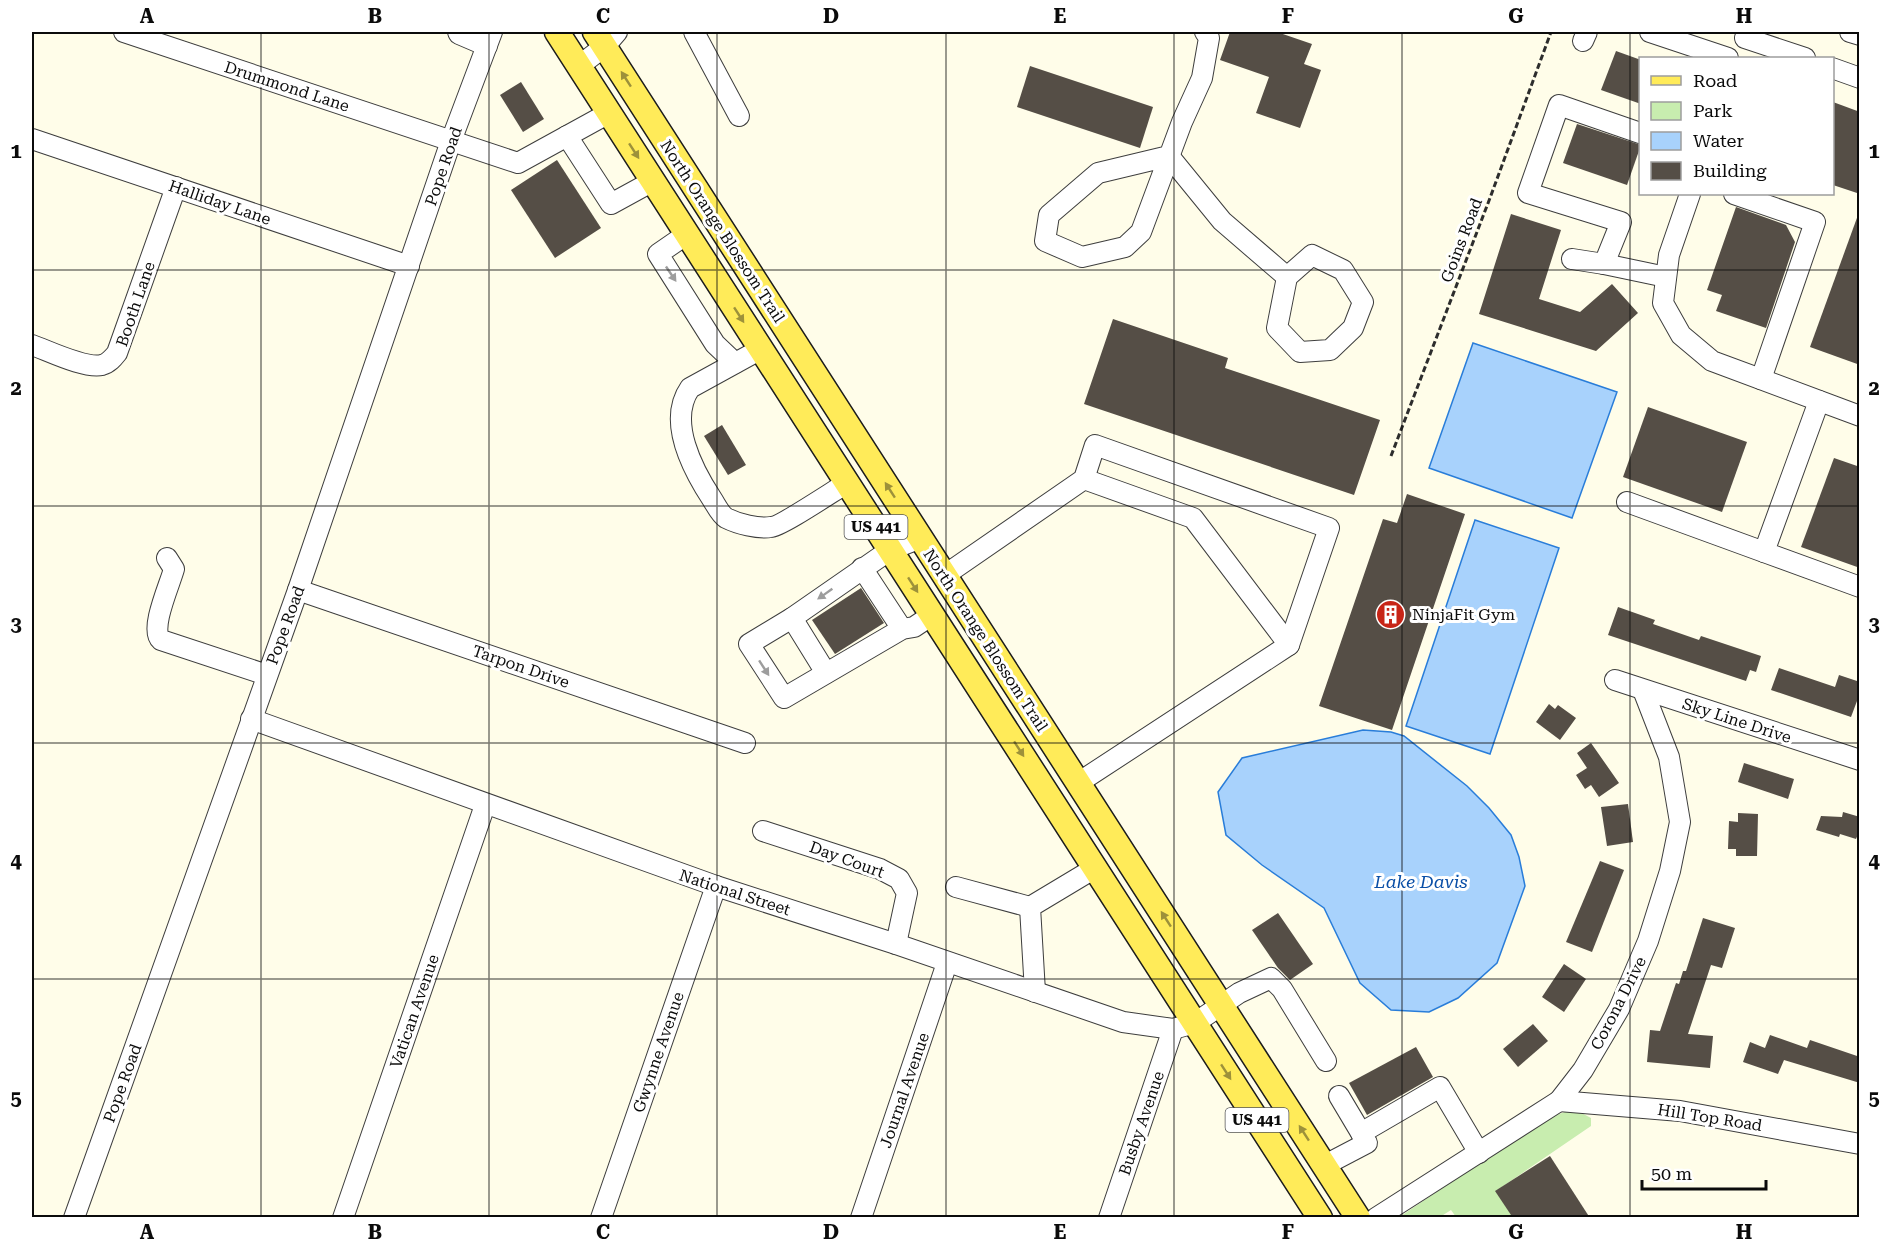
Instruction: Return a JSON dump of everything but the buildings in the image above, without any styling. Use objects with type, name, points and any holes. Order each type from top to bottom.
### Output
[{"type":"main road","name":"North Orange Blossom Trail","points":[[557,32],[1095,868],[1184,1026],[1320,1218]]},
{"type":"main road","name":"North Orange Blossom Trail","points":[[606,36],[921,538],[1359,1218]]},
{"type":"street","name":"Drummond Lane","points":[[124,32],[518,163],[609,113]]},
{"type":"street","points":[[458,32],[490,39]]},
{"type":"street","points":[[694,32],[739,116]]},
{"type":"street","points":[[1169,156],[1098,173],[1049,214],[1045,241],[1082,257],[1125,247],[1141,232],[1182,122],[1202,78],[1209,39],[1205,32]]},
{"type":"street","points":[[1650,32],[1725,57]]},
{"type":"street","points":[[1850,32],[1860,35]]},
{"type":"street","points":[[1738,57],[1746,35],[1802,57]]},
{"type":"street","points":[[579,66],[606,36]]},
{"type":"street","name":"Pope Road","points":[[74,1218],[297,590],[451,141],[490,39]]},
{"type":"street","points":[[1834,68],[1860,78]]},
{"type":"street","points":[[1604,264],[1621,222],[1528,193],[1559,105],[1639,132]]},
{"type":"street","points":[[567,136],[611,204],[653,181]]},
{"type":"street","name":"Halliday Lane","points":[[32,139],[409,266]]},
{"type":"street","points":[[1169,156],[1222,221],[1287,277]]},
{"type":"street","name":"Booth Lane","points":[[32,345],[90,365],[98,366],[111,360],[117,353],[176,188]]},
{"type":"street","points":[[1690,195],[1669,255],[1663,303],[1681,335],[1712,361],[1859,414]]},
{"type":"street","points":[[1737,195],[1815,222],[1761,379]]},
{"type":"street","points":[[687,234],[658,255],[715,344],[735,363]]},
{"type":"street","points":[[1312,255],[1343,270],[1363,302],[1353,328],[1330,350],[1300,352],[1277,328],[1287,277],[1312,255]]},
{"type":"street","points":[[1572,259],[1666,277]]},
{"type":"street","points":[[761,349],[690,388],[685,396],[682,410],[684,440],[701,483],[724,517],[744,524],[773,528],[847,483]]},
{"type":"street","points":[[1764,552],[1819,400]]},
{"type":"street","points":[[945,575],[1084,479],[1095,445],[1329,528],[1289,645],[1078,783]]},
{"type":"street","points":[[1084,479],[1193,518],[1289,645]]},
{"type":"street","points":[[1627,502],[1860,587]]},
{"type":"street","points":[[921,538],[890,550],[792,618],[749,644],[784,698],[902,629],[914,627],[932,615]]},
{"type":"street","points":[[168,558],[174,569],[156,630],[157,637],[267,675]]},
{"type":"street","points":[[862,568],[902,629]]},
{"type":"street","name":"Tarpon Drive","points":[[297,590],[745,743]]},
{"type":"street","points":[[792,618],[826,673]]},
{"type":"street","name":"Sky Line Drive","points":[[1615,681],[1860,760]]},
{"type":"street","name":"Corona Drive","points":[[1377,1218],[1559,1101],[1583,1070],[1619,1009],[1648,941],[1670,871],[1680,822],[1669,757],[1643,690]]},
{"type":"street","name":"National Street","points":[[251,719],[716,886],[896,944],[1123,1022],[1184,1026]]},
{"type":"street","name":"Vatican Avenue","points":[[343,1218],[485,804]]},
{"type":"street","name":"Day Court","points":[[763,831],[880,869],[898,879],[907,893],[896,944]]},
{"type":"street","points":[[956,887],[1030,907],[1095,868]]},
{"type":"street","name":"Gwynne Avenue","points":[[601,1218],[716,886]]},
{"type":"street","points":[[1030,907],[1035,992]]},
{"type":"street","name":"Journal Avenue","points":[[861,1218],[948,963]]},
{"type":"street","points":[[1184,1026],[1270,978],[1282,989],[1326,1061]]},
{"type":"street","name":"Busby Avenue","points":[[1109,1218],[1184,1026]]},
{"type":"street","points":[[1361,1133],[1440,1087],[1479,1153]]},
{"type":"street","points":[[1325,1165],[1367,1143],[1339,1096]]},
{"type":"street","name":"Hill Top Road","points":[[1559,1101],[1680,1111],[1860,1144]]},
{"type":"path","name":"Goins Road","points":[[1391,456],[1551,32]]},
{"type":"green space","points":[[1574,1109],[1591,1118],[1591,1126],[1496,1191],[1513,1217],[1456,1217],[1451,1210],[1440,1217],[1398,1218],[1544,1119]]},
{"type":"water","points":[[1473,343],[1617,392],[1572,518],[1429,468]]},
{"type":"water","points":[[1475,520],[1559,548],[1490,754],[1406,726]]},
{"type":"water","name":"Lake Davis","points":[[1363,730],[1391,732],[1404,736],[1467,786],[1511,835],[1519,857],[1525,886],[1497,963],[1458,998],[1429,1012],[1391,1010],[1360,983],[1324,908],[1262,865],[1226,835],[1218,792],[1242,758]]},
{"type":"place","name":"NinjaFit Gym","points":[[1391,614]]}]
